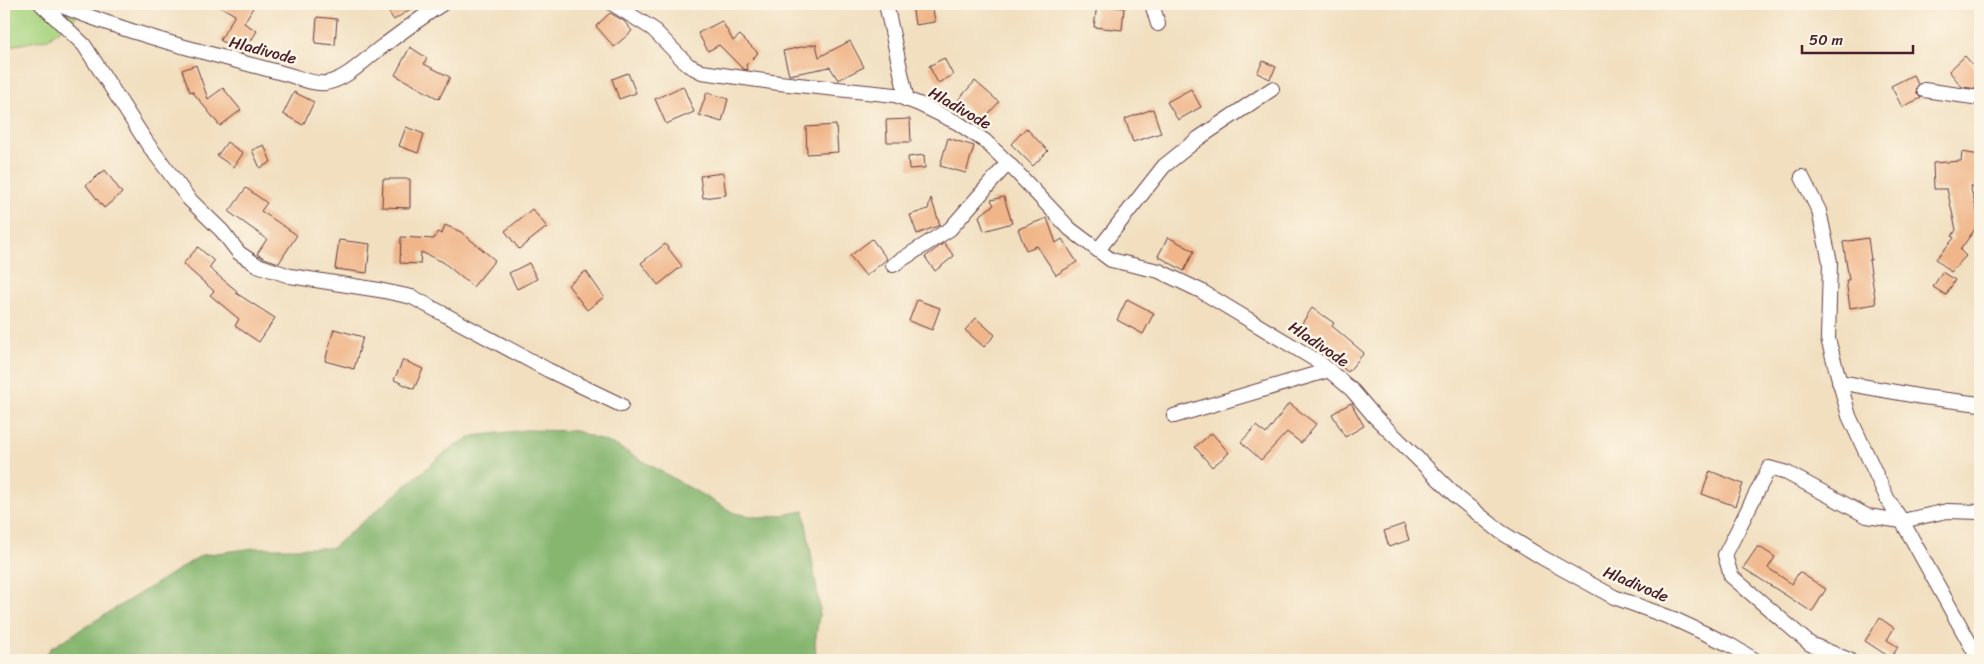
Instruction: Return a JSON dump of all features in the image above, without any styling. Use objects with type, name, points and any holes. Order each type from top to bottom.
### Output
[{"type":"street","points":[[41,4],[84,45],[147,143],[188,199],[222,231],[239,253],[257,265],[290,276],[412,297],[548,370],[621,405]]},
{"type":"street","name":"Hladivode","points":[[56,4],[104,23],[237,62],[312,82],[326,83],[340,78],[354,69],[442,4]]},
{"type":"street","name":"Hladivode","points":[[613,4],[654,29],[688,65],[702,72],[778,84],[895,95],[919,104],[958,123],[985,141],[1070,229],[1111,260],[1159,271],[1201,291],[1319,362],[1352,390],[1375,417],[1457,497],[1501,532],[1614,597],[1674,618],[1730,645],[1755,660]]},
{"type":"street","name":"Hladivode","points":[[886,4],[908,100]]},
{"type":"street","points":[[1152,4],[1158,24]]},
{"type":"street","points":[[1098,250],[1164,166],[1199,138],[1272,89]]},
{"type":"street","points":[[1924,90],[1980,98]]},
{"type":"street","points":[[893,265],[950,229],[1008,163]]},
{"type":"street","points":[[1802,177],[1819,210],[1830,262],[1828,339],[1849,416],[1888,500],[1902,521],[1979,660]]},
{"type":"street","points":[[1174,416],[1329,370]]},
{"type":"street","points":[[1840,382],[1980,404]]},
{"type":"street","points":[[1850,660],[1810,644],[1730,576],[1724,555],[1770,468],[1786,473],[1867,516],[1902,521],[1947,511],[1980,512]]},
{"type":"green space","points":[[4,4],[92,4],[48,39],[4,47]]},
{"type":"green space","points":[[526,430],[576,431],[615,445],[734,513],[763,518],[804,511],[820,609],[815,643],[816,660],[42,660],[51,648],[202,555],[254,548],[332,548],[448,450],[473,436]]},
{"type":"building","points":[[216,4],[255,4],[244,23],[257,31],[243,54],[220,40],[235,15]]},
{"type":"building","points":[[383,4],[418,4],[394,20]]},
{"type":"building","points":[[912,4],[932,4],[935,22],[915,25]]},
{"type":"building","points":[[1097,4],[1124,8],[1122,30],[1094,27]]},
{"type":"building","points":[[610,13],[624,21],[632,31],[614,47],[596,26]]},
{"type":"building","points":[[317,17],[337,19],[335,45],[315,43]]},
{"type":"building","points":[[722,21],[733,41],[740,35],[758,53],[746,65],[748,70],[743,69],[719,45],[708,51],[698,33]]},
{"type":"building","points":[[850,41],[864,67],[838,80],[830,67],[789,75],[783,51],[816,44],[819,57]]},
{"type":"building","points":[[410,47],[427,58],[424,64],[450,77],[439,99],[395,75]]},
{"type":"building","points":[[1965,56],[1980,74],[1980,86],[1977,89],[1962,87],[1949,71]]},
{"type":"building","points":[[944,58],[953,75],[938,83],[929,66]]},
{"type":"building","points":[[1263,61],[1276,67],[1270,79],[1257,73]]},
{"type":"building","points":[[196,65],[208,99],[223,88],[241,110],[220,126],[192,91],[190,92],[182,70]]},
{"type":"building","points":[[628,73],[636,93],[619,99],[612,79]]},
{"type":"building","points":[[1913,75],[1918,84],[1916,93],[1921,98],[1902,107],[1891,86]]},
{"type":"building","points":[[975,81],[999,102],[982,121],[958,100]]},
{"type":"building","points":[[683,86],[694,112],[666,124],[655,99]]},
{"type":"building","points":[[1191,89],[1201,107],[1178,120],[1167,102]]},
{"type":"building","points":[[294,92],[314,102],[303,125],[283,114]]},
{"type":"building","points":[[707,92],[728,99],[722,122],[699,115]]},
{"type":"building","points":[[1153,109],[1161,133],[1133,142],[1125,119]]},
{"type":"building","points":[[910,119],[911,142],[887,142],[886,120]]},
{"type":"building","points":[[836,125],[838,152],[807,154],[806,127]]},
{"type":"building","points":[[406,127],[424,134],[418,153],[399,146]]},
{"type":"building","points":[[1026,128],[1048,151],[1033,166],[1011,144]]},
{"type":"building","points":[[948,138],[974,146],[966,173],[940,166]]},
{"type":"building","points":[[227,142],[243,153],[234,167],[217,156]]},
{"type":"building","points":[[264,145],[271,162],[260,168],[252,150]]},
{"type":"building","points":[[1962,152],[1980,155],[1980,187],[1970,186],[1980,222],[1960,250],[1966,256],[1951,272],[1936,259],[1954,238],[1952,236],[1956,230],[1947,189],[1934,189],[1933,163],[1961,161]]},
{"type":"building","points":[[924,155],[925,168],[909,169],[908,157]]},
{"type":"building","points":[[105,170],[122,193],[104,208],[86,185]]},
{"type":"building","points":[[723,173],[726,195],[703,198],[700,176]]},
{"type":"building","points":[[383,179],[410,179],[410,208],[382,207]]},
{"type":"building","points":[[246,188],[267,203],[261,211],[297,235],[279,263],[257,254],[267,239],[229,212]]},
{"type":"building","points":[[1004,197],[1012,223],[984,231],[979,216],[994,205],[991,200]]},
{"type":"building","points":[[931,198],[940,225],[917,234],[910,215],[928,209]]},
{"type":"building","points":[[532,209],[547,227],[519,249],[505,231]]},
{"type":"building","points":[[1047,218],[1056,243],[1062,239],[1077,262],[1056,275],[1037,246],[1026,250],[1018,229]]},
{"type":"building","points":[[445,225],[461,232],[495,260],[473,287],[443,262],[421,252],[420,264],[400,263],[401,237],[434,239],[437,232],[442,234]]},
{"type":"building","points":[[1168,237],[1194,251],[1184,271],[1158,256]]},
{"type":"building","points":[[1868,238],[1871,260],[1869,260],[1876,304],[1850,308],[1846,280],[1849,280],[1843,242]]},
{"type":"building","points":[[872,239],[887,259],[866,276],[850,256]]},
{"type":"building","points":[[339,240],[370,244],[367,273],[335,269]]},
{"type":"building","points":[[944,243],[954,256],[935,271],[925,257]]},
{"type":"building","points":[[665,244],[682,266],[658,285],[641,263]]},
{"type":"building","points":[[198,247],[214,261],[209,268],[237,291],[236,293],[275,318],[259,342],[235,326],[239,319],[210,295],[214,291],[183,264]]},
{"type":"building","points":[[529,263],[537,279],[517,289],[509,273]]},
{"type":"building","points":[[586,271],[604,297],[587,310],[568,285]]},
{"type":"building","points":[[1942,272],[1955,280],[1946,295],[1933,287]]},
{"type":"building","points":[[1127,299],[1154,313],[1143,334],[1117,320]]},
{"type":"building","points":[[917,300],[940,308],[932,330],[909,321]]},
{"type":"building","points":[[1312,308],[1334,323],[1332,326],[1364,353],[1348,372],[1296,332]]},
{"type":"building","points":[[976,318],[995,335],[984,347],[965,330]]},
{"type":"building","points":[[334,329],[363,337],[354,369],[325,361]]},
{"type":"building","points":[[403,360],[423,369],[414,389],[394,380]]},
{"type":"building","points":[[1289,403],[1316,424],[1301,443],[1287,432],[1261,460],[1241,442],[1256,426],[1266,434]]},
{"type":"building","points":[[1351,403],[1364,426],[1345,437],[1332,414]]},
{"type":"building","points":[[1212,433],[1229,453],[1212,467],[1195,447]]},
{"type":"building","points":[[1710,471],[1743,484],[1735,506],[1702,494]]},
{"type":"building","points":[[1404,524],[1409,540],[1389,547],[1384,531]]},
{"type":"building","points":[[1758,546],[1775,557],[1768,568],[1792,584],[1799,572],[1826,589],[1812,612],[1743,568]]},
{"type":"building","points":[[1880,618],[1894,628],[1887,640],[1898,647],[1891,658],[1865,641]]}]
